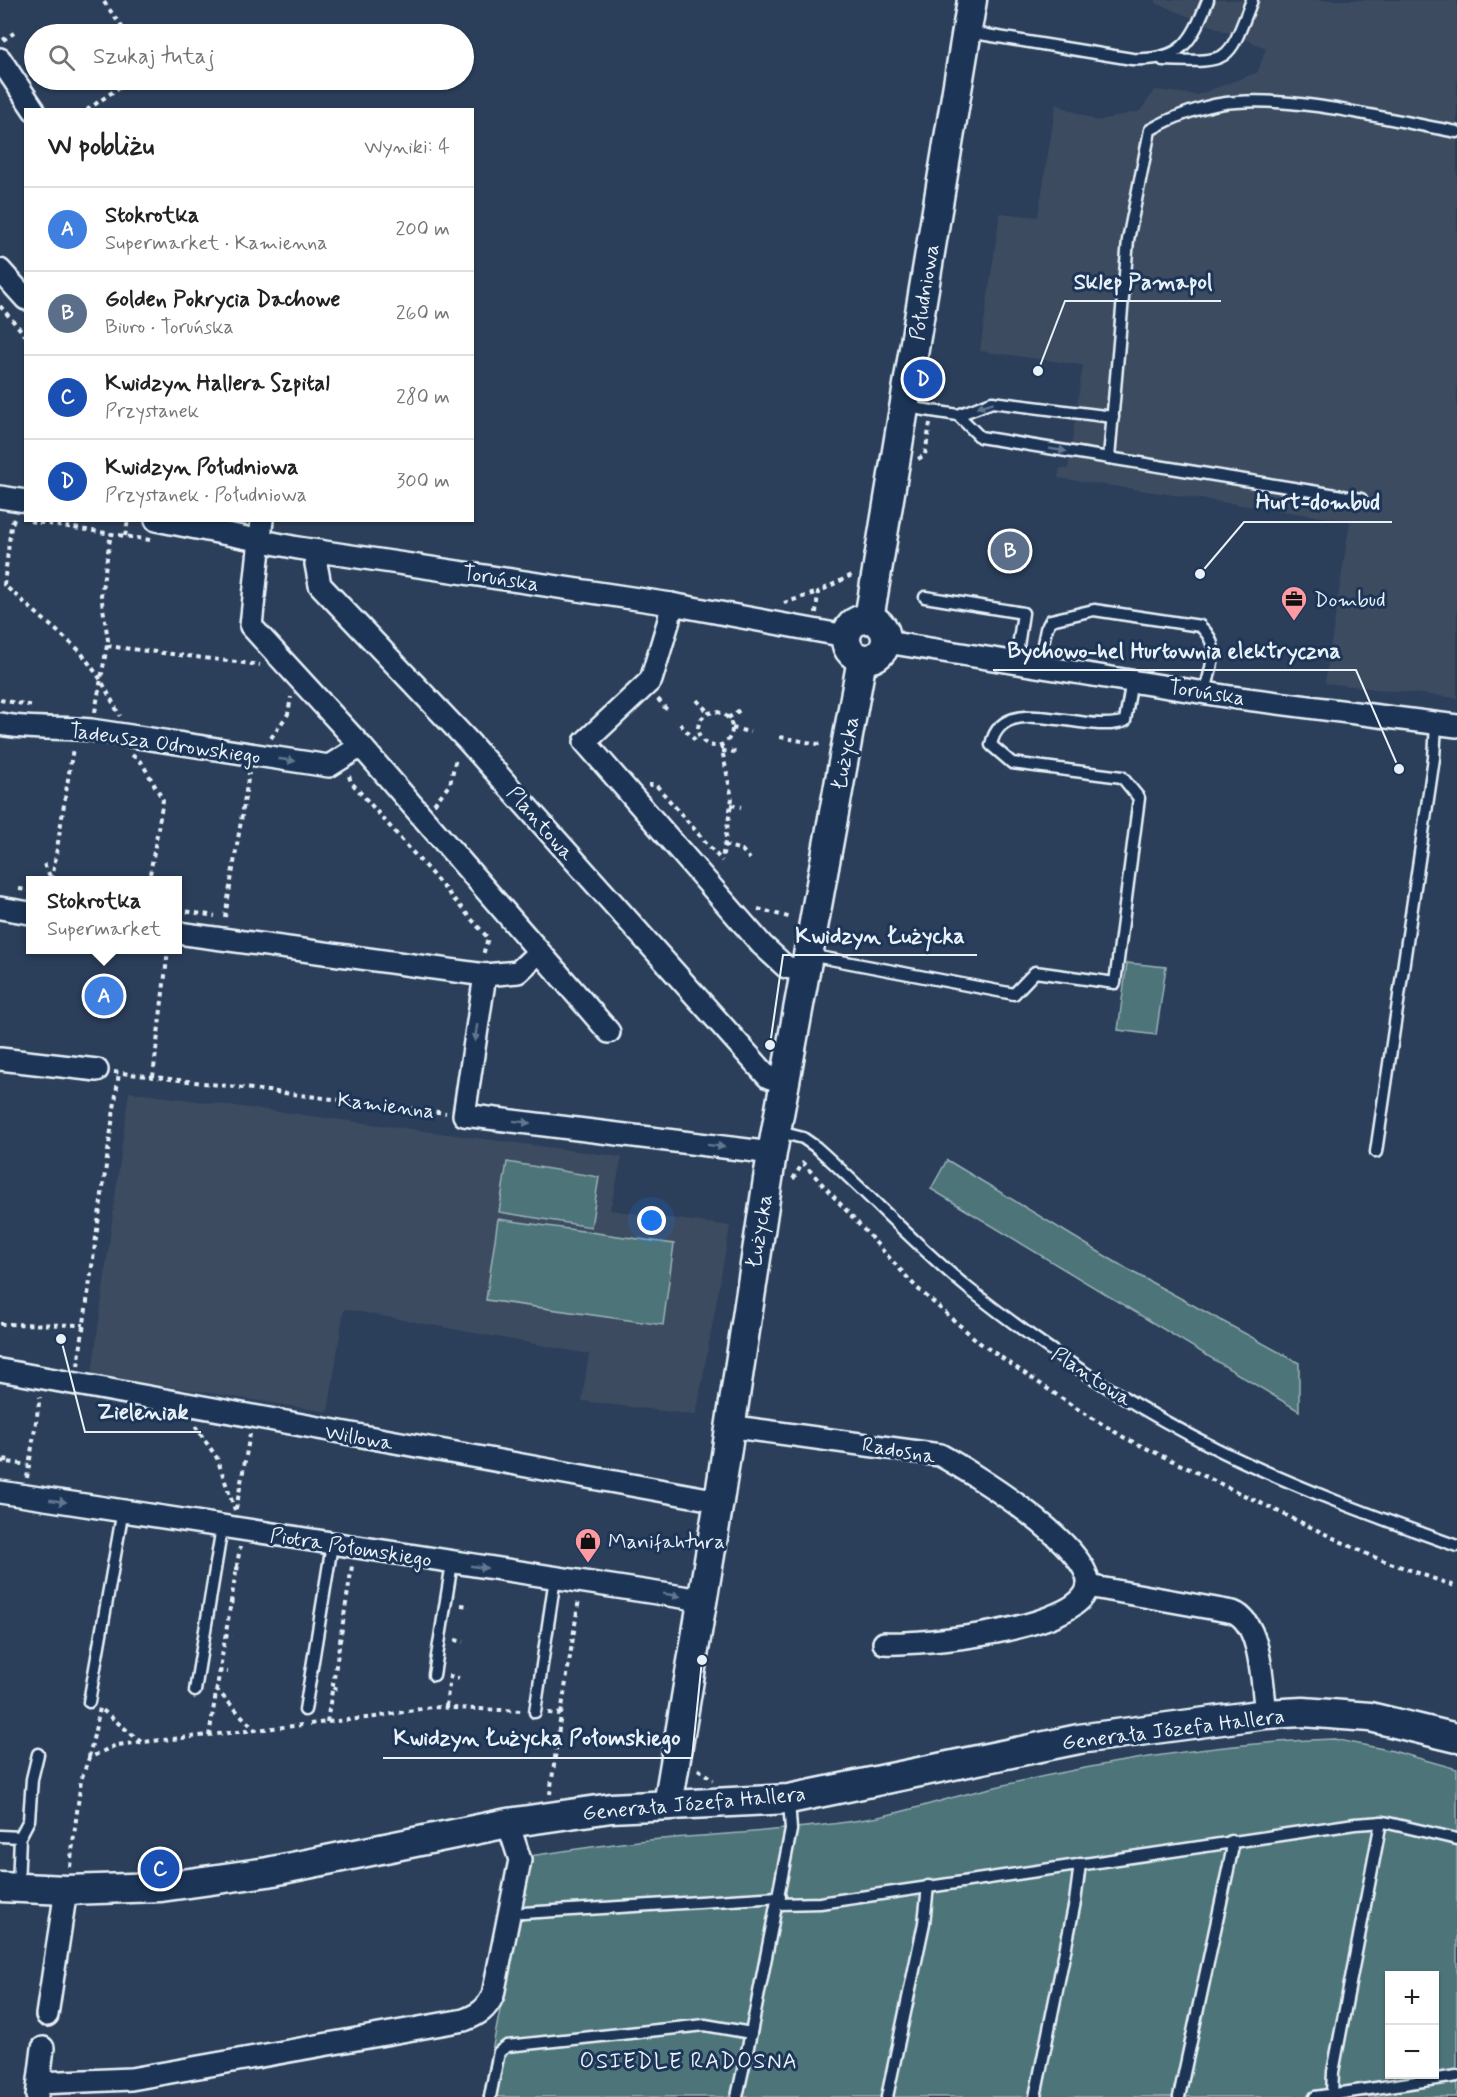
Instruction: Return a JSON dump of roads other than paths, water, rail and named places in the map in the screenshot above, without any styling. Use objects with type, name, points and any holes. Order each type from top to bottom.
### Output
[{"type":"street","name":"Południowa","points":[[869,619],[972,0]]},
{"type":"street","points":[[0,59],[33,108]]},
{"type":"street","points":[[0,270],[24,297]]},
{"type":"street","points":[[0,498],[20,510]]},
{"type":"street","name":"Toruńska","points":[[163,522],[262,542],[671,604],[846,636]]},
{"type":"street","points":[[262,522],[262,542],[251,626],[343,762],[420,815],[609,1032]]},
{"type":"street","name":"Plantowa","points":[[320,551],[316,564],[320,585],[468,741],[768,1077],[786,1083]]},
{"type":"street","points":[[671,604],[669,620],[651,680],[585,741],[762,945],[786,967],[807,963]]},
{"type":"street","points":[[869,619],[879,624],[885,632],[886,642],[882,652],[873,658],[862,659],[853,655],[847,646],[846,636],[850,627],[859,620],[869,619]]},
{"type":"street","name":"Toruńska","points":[[886,642],[1016,660],[1205,693],[1446,725]]},
{"type":"street","name":"Łużycka","points":[[668,1805],[719,1501],[728,1426],[774,1142],[862,659]]},
{"type":"street","name":"Tadeusza Odrowskiego","points":[[0,724],[24,729],[66,727],[83,733],[124,727],[343,762]]},
{"type":"street","points":[[0,908],[26,912]]},
{"type":"street","points":[[182,934],[484,966],[518,972],[539,952]]},
{"type":"street","name":"Kamienna","points":[[484,966],[464,1115],[774,1142]]},
{"type":"street","points":[[0,1059],[97,1070]]},
{"type":"street","name":"Willowa","points":[[0,1370],[719,1501]]},
{"type":"street","name":"Radosna","points":[[728,1426],[940,1455],[970,1472],[1061,1539],[1081,1564],[1088,1586]]},
{"type":"street","name":"Piotra Połomskiego","points":[[0,1492],[228,1526],[452,1563],[554,1583],[702,1600]]},
{"type":"street","points":[[884,1643],[926,1643],[1026,1625],[1075,1603],[1088,1586],[1233,1612],[1244,1617],[1254,1637],[1266,1714]]},
{"type":"street","name":"Generała Józefa Hallera","points":[[9,1887],[58,1890],[161,1887],[268,1872],[508,1823],[611,1808],[789,1799],[1079,1739],[1266,1714],[1303,1712],[1370,1717],[1457,1738]]},
{"type":"street","points":[[43,2048],[38,2090],[131,2079],[464,2020],[478,2014],[493,1995],[520,1860],[508,1823]]},
{"type":"street","points":[[47,2015],[58,1890]]},
{"type":"lane","points":[[1158,60],[1176,53],[1189,39],[1208,0]]},
{"type":"lane","points":[[967,32],[1132,59],[1210,62],[1225,56],[1233,46],[1252,0]]},
{"type":"lane","points":[[1109,458],[1128,240],[1150,130],[1170,118],[1234,101],[1294,103],[1457,132]]},
{"type":"lane","points":[[906,407],[958,415],[992,402],[1113,417]]},
{"type":"lane","points":[[958,415],[980,437],[1361,499]]},
{"type":"lane","points":[[925,597],[1023,613],[1016,660]]},
{"type":"lane","points":[[1040,664],[1046,629],[1051,620],[1094,610],[1200,626],[1211,635],[1214,643],[1205,693]]},
{"type":"lane","points":[[807,963],[1014,994],[1035,972],[1115,983],[1139,798],[1122,777],[1012,764],[991,745],[994,733],[1010,718],[1025,716],[1113,726],[1125,721],[1132,680]]},
{"type":"lane","points":[[1376,1152],[1434,758],[1446,725]]},
{"type":"lane","name":"Plantowa","points":[[774,1142],[803,1138],[816,1147],[900,1228],[969,1288],[1050,1350],[1130,1401],[1238,1458],[1366,1514],[1457,1546]]},
{"type":"lane","points":[[97,1705],[123,1510]]},
{"type":"lane","points":[[195,1691],[228,1526]]},
{"type":"lane","points":[[305,1710],[333,1545]]},
{"type":"lane","points":[[434,1675],[452,1563]]},
{"type":"lane","points":[[535,1712],[554,1583]]},
{"type":"lane","points":[[9,1887],[20,1837],[29,1820],[32,1779],[38,1754]]},
{"type":"lane","points":[[737,2097],[779,1900],[791,1830],[789,1799]]},
{"type":"lane","points":[[523,1913],[779,1900],[820,1903],[1231,1841],[1381,1822],[1457,1839]]},
{"type":"lane","points":[[1332,2094],[1334,2072],[1381,1822]]},
{"type":"lane","points":[[0,1836],[20,1837]]},
{"type":"lane","points":[[1179,2097],[1232,1851],[1231,1841]]},
{"type":"lane","points":[[1035,2097],[1075,1902],[1080,1864]]},
{"type":"lane","points":[[887,2097],[922,1933],[928,1886]]},
{"type":"lane","points":[[490,2097],[499,2052],[507,2046],[705,2025],[751,2033]]},
{"type":"lane","points":[[1315,2097],[1457,2076]]},
{"type":"place","name":"Sklep Pamapol","points":[[1038,371]]},
{"type":"place","name":"Kwidzyn Południowa","points":[[923,379]]},
{"type":"place","name":"Golden Pokrycia Dachowe","points":[[1010,551]]},
{"type":"place","name":"Hurt-dombud","points":[[1200,574]]},
{"type":"place","name":"Dombud","points":[[1294,622]]},
{"type":"place","name":"Bychowo-hel Hurtownia elektryczna","points":[[1399,769]]},
{"type":"place","name":"Stokrotka","points":[[104,996]]},
{"type":"place","name":"Kwidzyn Łużycka","points":[[770,1045]]},
{"type":"place","name":"Zieleniak","points":[[61,1339]]},
{"type":"place","name":"Manifahtura","points":[[588,1564]]},
{"type":"place","name":"Kwidzyn Łużycka Połomskiego","points":[[702,1660]]},
{"type":"place","name":"Kwidzyn Hallera Szpital","points":[[160,1869]]},
{"type":"district","name":"OSIEDLE RADOSNA","points":[[689,2060]]}]
